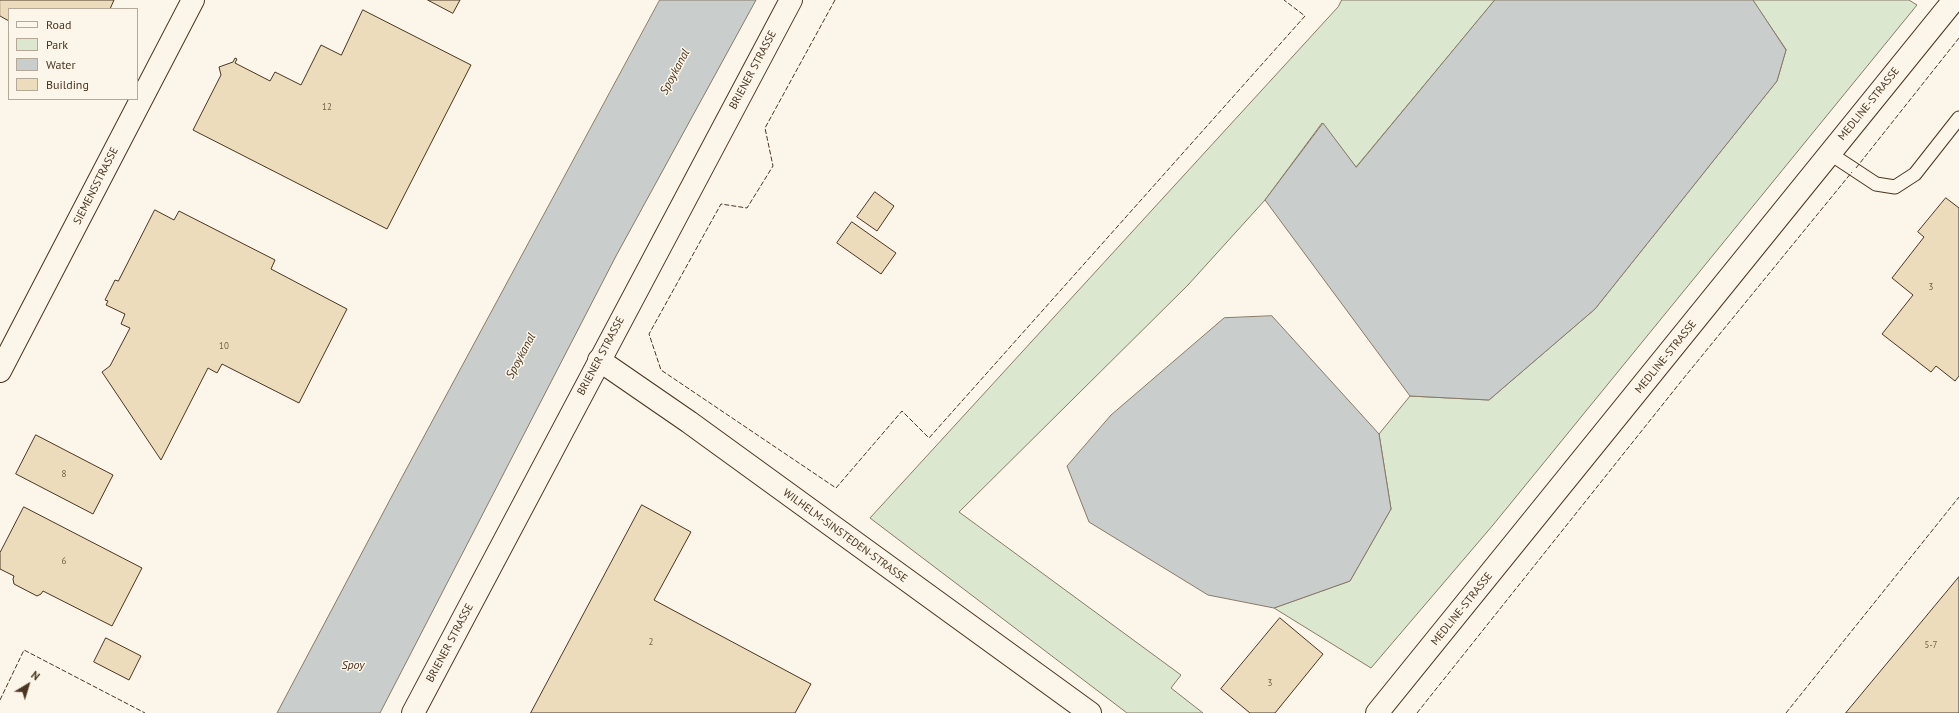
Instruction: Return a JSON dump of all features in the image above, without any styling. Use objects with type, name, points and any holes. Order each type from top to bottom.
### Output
[{"type":"street","name":"SIEMENSSTRASSE","points":[[0,372],[193,0]]},
{"type":"street","name":"BRIENER STRASSE","points":[[413,713],[791,0]]},
{"type":"street","name":"MEDLINE-STRASSE","points":[[1377,713],[1954,0]]},
{"type":"street","name":"WILHELM-SINSTEDEN-STRASSE","points":[[599,360],[695,427],[1090,713]]},
{"type":"lane","points":[[1829,153],[1876,184],[1895,187],[1915,174],[1959,118]]},
{"type":"green space","points":[[1342,0],[1495,0],[1356,167],[1322,123],[1265,200],[1188,285],[959,512],[1181,675],[1171,688],[1203,713],[1127,713],[870,518],[1338,7]]},
{"type":"green space","points":[[1753,0],[1909,0],[1917,5],[1493,525],[1371,668],[1274,608],[1350,581],[1391,509],[1379,434],[1410,396],[1489,400],[1595,309],[1777,81],[1786,50]]},
{"type":"water","name":"Spoy","points":[[660,0],[756,0],[616,256],[380,713],[277,713],[401,479]]},
{"type":"water","points":[[1495,0],[1753,0],[1786,50],[1777,81],[1595,309],[1489,400],[1410,396],[1265,200],[1323,123],[1356,167]]},
{"type":"water","points":[[1272,316],[1379,434],[1391,509],[1350,581],[1274,608],[1208,595],[1089,522],[1067,466],[1111,415],[1224,318]]},
{"type":"building","points":[[0,0],[114,0],[110,8],[8,8],[8,20],[0,16]]},
{"type":"building","points":[[428,0],[460,0],[453,13]]},
{"type":"building","points":[[363,10],[471,65],[387,229],[193,130],[221,75],[219,67],[233,62],[235,58],[237,59],[235,63],[270,81],[275,72],[301,85],[321,45],[341,55]]},
{"type":"building","points":[[875,192],[894,206],[877,231],[857,217]]},
{"type":"building","points":[[1946,198],[1959,208],[1959,376],[1955,381],[1936,366],[1931,372],[1882,334],[1913,295],[1892,278],[1924,237],[1918,232]]},
{"type":"building","points":[[155,210],[174,220],[179,211],[275,260],[271,269],[347,309],[299,403],[222,364],[217,373],[208,368],[161,460],[102,372],[110,366],[130,328],[121,324],[125,314],[106,305],[108,301],[105,300],[115,280],[118,281]]},
{"type":"building","points":[[852,222],[896,253],[881,274],[837,243]]},
{"type":"building","points":[[36,435],[113,475],[93,514],[16,474]]},
{"type":"building","points":[[642,505],[691,532],[654,600],[811,684],[795,713],[531,713]]},
{"type":"building","points":[[24,507],[142,568],[112,626],[43,591],[37,596],[14,584],[14,576],[0,569],[0,553]]},
{"type":"building","points":[[1959,577],[1959,713],[1846,713]]},
{"type":"building","points":[[1280,618],[1323,654],[1275,713],[1250,713],[1221,689]]},
{"type":"building","points":[[106,638],[141,656],[129,680],[94,662]]},
{"type":"fence","points":[[835,0],[765,128],[773,166],[747,208],[721,204],[649,334],[661,370],[836,488],[902,411],[929,438],[1305,16],[1284,0]]},
{"type":"fence","points":[[1856,168],[1959,38]]},
{"type":"fence","points":[[1417,713],[1683,379],[1852,172]]},
{"type":"fence","points":[[1786,713],[1959,497]]},
{"type":"fence","points":[[0,700],[24,650],[145,713]]},
{"type":"water label","name":"Spoykanal","points":[[675,72]]},
{"type":"water label","name":"Spoykanal","points":[[521,356]]}]
